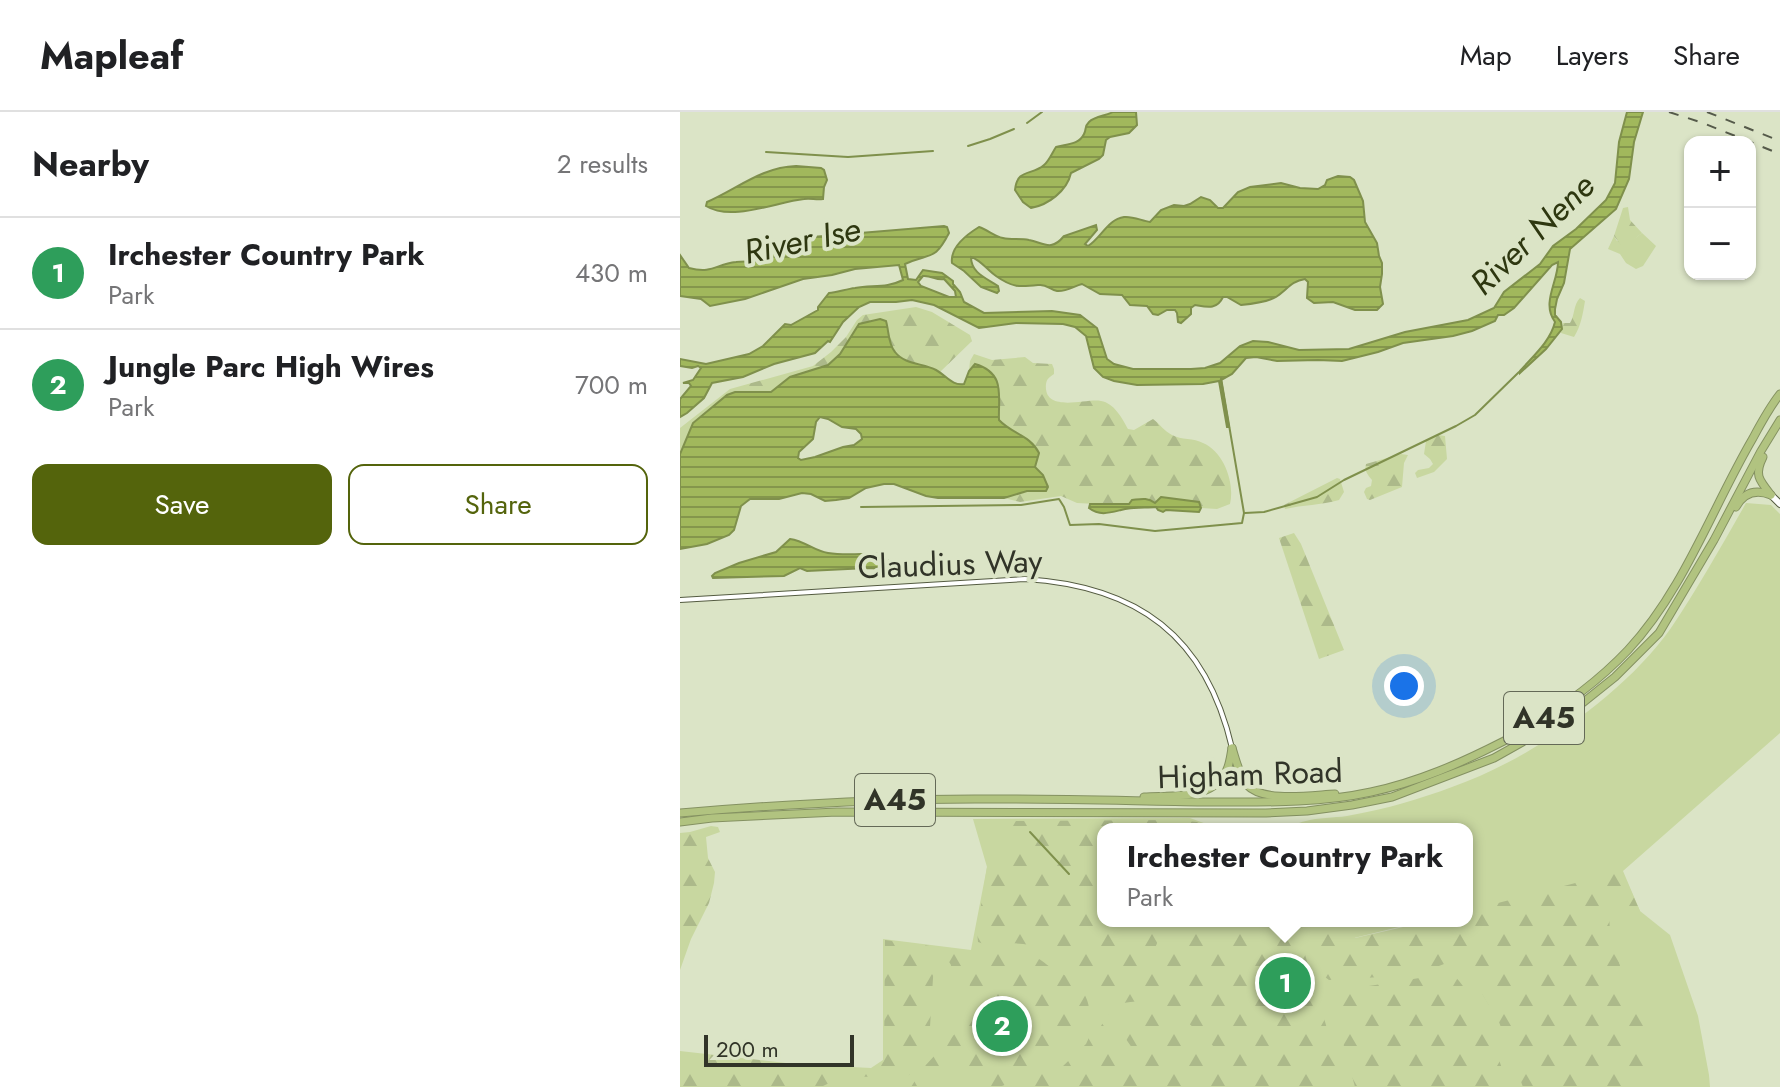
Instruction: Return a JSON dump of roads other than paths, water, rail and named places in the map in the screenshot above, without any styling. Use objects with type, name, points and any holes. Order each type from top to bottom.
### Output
[{"type":"highway","name":"Higham Road","points":[[680,813],[878,800],[1316,800],[1370,792],[1436,773],[1524,730],[1580,694],[1628,650],[1677,584],[1744,454],[1780,394]]},
{"type":"highway","name":"Higham Road","points":[[680,822],[837,812],[1280,812],[1352,805],[1392,797],[1494,758],[1560,721],[1615,677],[1659,633],[1780,420]]},
{"type":"highway","points":[[1771,495],[1761,482],[1758,467],[1780,427]]},
{"type":"highway","points":[[1714,540],[1744,496],[1757,491],[1771,495]]},
{"type":"highway","points":[[1232,748],[1247,785],[1264,795],[1370,792]]},
{"type":"highway","points":[[1110,801],[1202,793],[1223,777],[1232,748]]},
{"type":"street","points":[[1771,495],[1780,504]]},
{"type":"street","name":"Claudius Way","points":[[680,600],[1025,579],[1078,585],[1106,592],[1160,623],[1200,666],[1217,696],[1232,748]]},
{"type":"water","points":[[1113,112],[1136,112],[1137,125],[1129,133],[1106,140],[1103,155],[1071,173],[1065,186],[1050,200],[1031,208],[1023,202],[1015,190],[1022,175],[1044,165],[1056,147],[1079,140],[1091,120]]},
{"type":"water","name":"River Ise","points":[[1627,112],[1643,112],[1634,142],[1629,179],[1616,209],[1570,249],[1564,283],[1555,309],[1562,329],[1520,373],[1553,329],[1555,322],[1550,300],[1558,262],[1514,308],[1472,331],[1403,343],[1342,361],[1246,358],[1232,374],[1221,380],[1229,427],[1219,381],[1137,385],[1114,381],[1103,377],[1094,368],[1086,336],[1075,327],[1016,323],[979,328],[934,305],[912,300],[870,302],[859,307],[843,322],[830,342],[815,353],[774,364],[743,377],[712,383],[704,398],[680,417],[680,399],[691,386],[683,383],[693,380],[701,368],[680,366],[680,359],[706,364],[749,354],[763,346],[785,324],[791,325],[818,310],[829,293],[903,280],[899,265],[855,269],[803,279],[745,299],[710,306],[701,299],[680,296],[680,255],[689,268],[704,270],[729,263],[757,261],[773,247],[780,248],[783,241],[797,236],[944,226],[949,233],[935,252],[905,264],[908,279],[916,280],[923,270],[942,273],[953,281],[964,302],[984,313],[1052,311],[1080,315],[1097,328],[1107,359],[1114,364],[1133,369],[1205,368],[1220,363],[1240,346],[1253,341],[1299,350],[1349,349],[1405,332],[1468,320],[1494,308],[1504,292],[1540,264],[1553,246],[1606,200],[1615,183],[1619,142]],"holes":[[[926,276],[944,279],[955,291],[956,297],[921,286],[918,282]]]},
{"type":"water","points":[[796,166],[824,170],[827,180],[823,199],[804,199],[741,212],[706,206],[707,202],[761,174]]},
{"type":"water","points":[[1338,176],[1354,180],[1363,201],[1365,222],[1377,243],[1382,263],[1380,287],[1383,304],[1377,310],[1355,310],[1333,302],[1314,303],[1307,298],[1308,282],[1305,279],[1264,301],[1241,305],[1223,297],[1215,306],[1195,305],[1181,323],[1175,310],[1153,314],[1147,306],[1130,305],[1122,295],[1100,294],[1082,284],[1060,291],[1042,285],[1012,285],[971,257],[976,271],[998,286],[997,293],[981,287],[952,263],[956,247],[979,227],[1003,238],[1051,245],[1064,236],[1096,225],[1097,230],[1085,244],[1088,246],[1118,218],[1131,217],[1150,222],[1161,210],[1174,205],[1184,206],[1201,197],[1223,208],[1238,192],[1250,187],[1281,183],[1318,189],[1327,180]]},
{"type":"water","points":[[880,319],[886,321],[891,345],[899,356],[936,370],[956,384],[964,384],[975,364],[992,373],[998,386],[999,420],[1026,438],[1039,453],[1035,467],[1043,475],[1048,487],[1046,491],[1027,491],[1004,498],[938,498],[894,484],[884,484],[836,500],[825,501],[802,493],[779,499],[750,499],[741,506],[734,530],[729,535],[707,544],[680,549],[680,454],[693,423],[727,395],[735,392],[771,392],[790,377],[828,365],[840,354],[859,324]],"holes":[[[820,417],[842,427],[856,429],[862,439],[854,445],[815,457],[798,458],[799,452],[813,439],[816,422]]]},
{"type":"water","points":[[1161,497],[1199,502],[1201,508],[1199,512],[1163,512],[1156,507],[1104,513],[1089,508],[1090,504],[1129,504],[1132,500],[1141,499],[1155,503]]},
{"type":"water","points":[[790,539],[828,553],[883,554],[891,570],[890,573],[885,569],[868,568],[807,571],[800,568],[784,576],[712,576],[739,563],[776,552]]},
{"type":"waterway","points":[[1027,123],[1042,112]]},
{"type":"waterway","points":[[968,146],[1014,129]]},
{"type":"waterway","points":[[766,152],[848,157],[933,151]]},
{"type":"waterway","points":[[1245,513],[1264,512],[1317,497],[1344,480],[1456,426],[1475,415],[1519,372]]},
{"type":"waterway","points":[[861,507],[1021,505],[1059,499],[1070,525],[1099,524],[1155,531],[1242,523],[1244,513],[1221,378]]},
{"type":"waterway","points":[[1030,832],[1069,874]]},
{"type":"railway","points":[[1669,112],[1780,154]]},
{"type":"railway","points":[[1707,112],[1780,141]]},
{"type":"place","name":"Irchester Country Park","points":[[1285,983]]},
{"type":"place","name":"Jungle Parc High Wires","points":[[1002,1026]]},
{"type":"water label","name":"River Nene","points":[[1532,234]]}]
